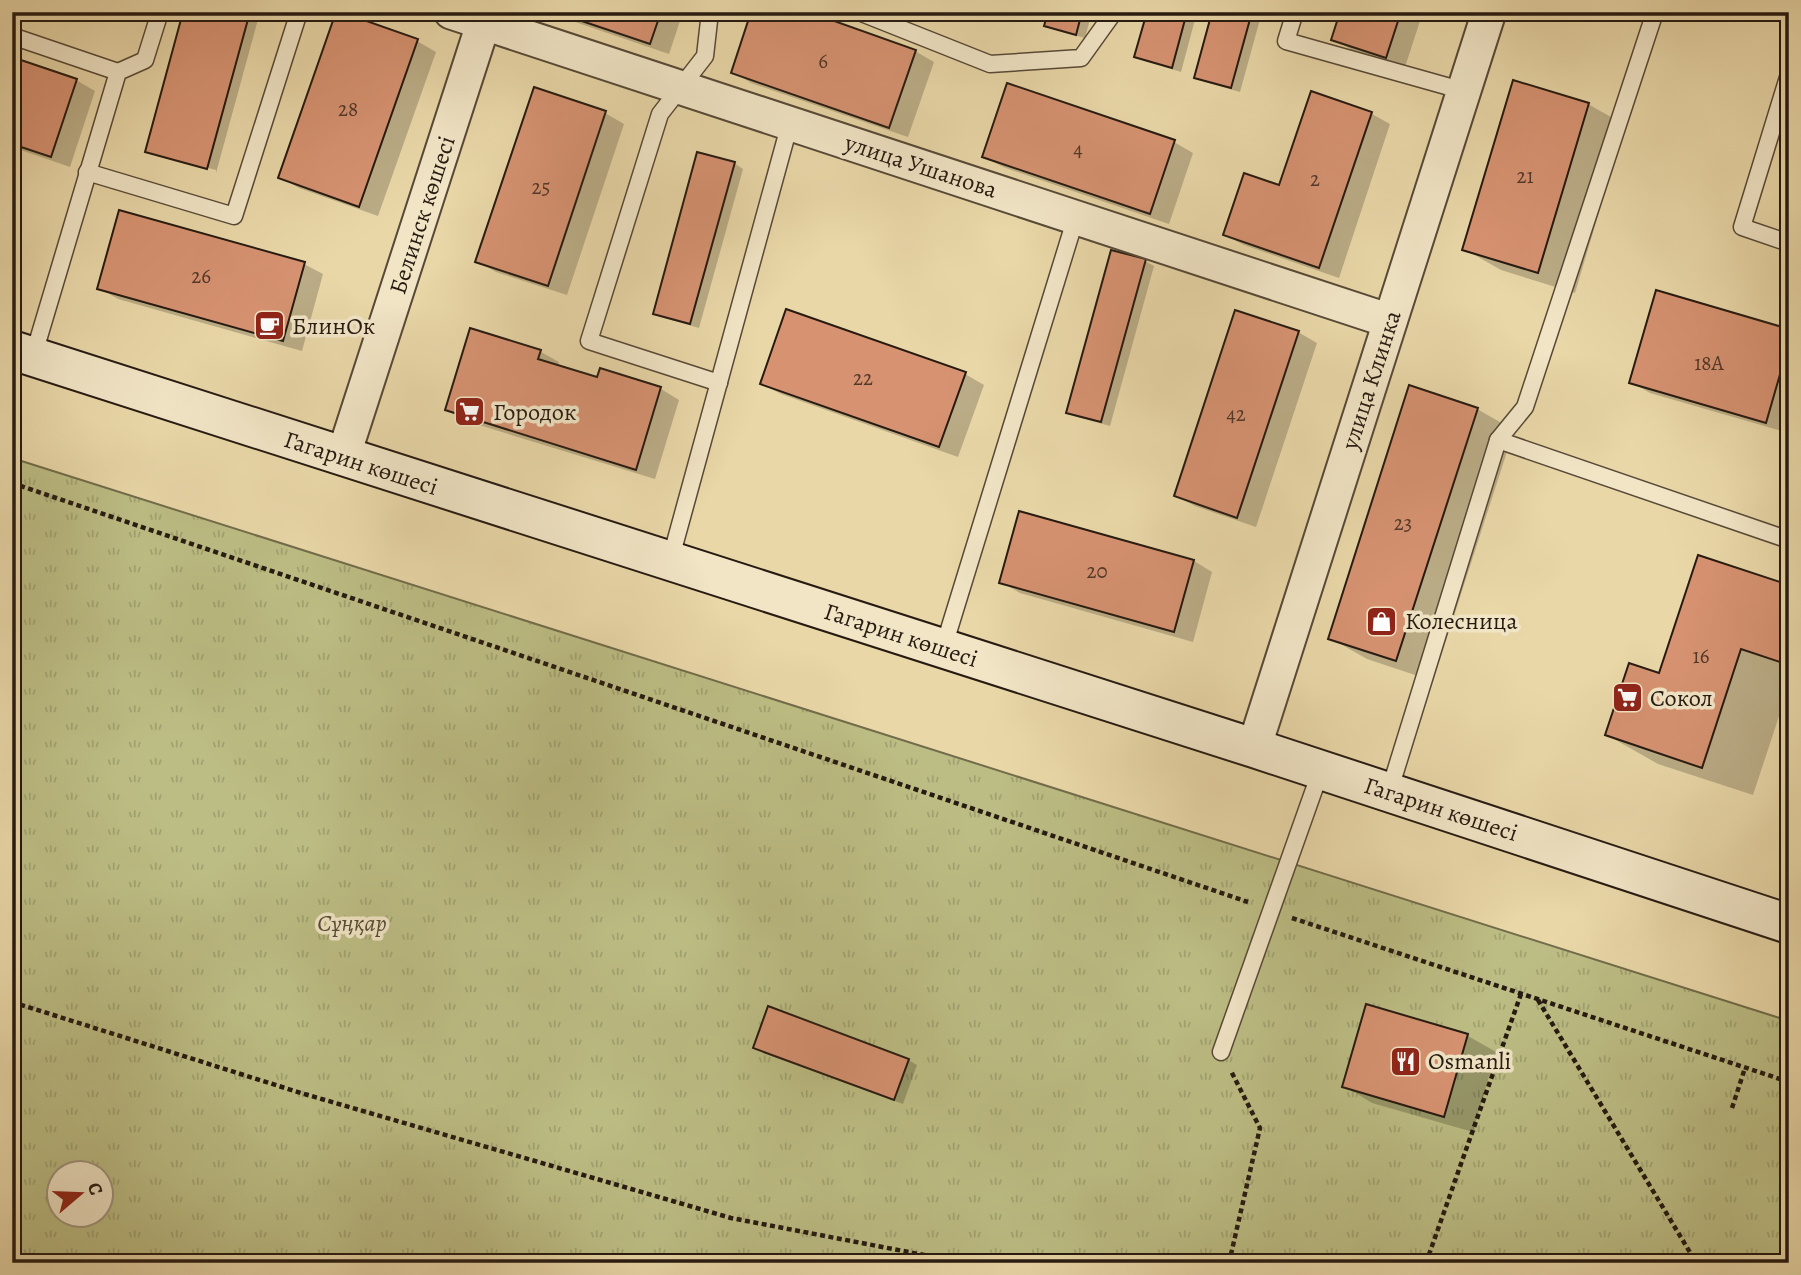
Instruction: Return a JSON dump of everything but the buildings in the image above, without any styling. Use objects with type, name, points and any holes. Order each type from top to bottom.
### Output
[{"type":"street","name":"улица Ушанова","points":[[451,12],[486,18],[681,88],[1390,321]]},
{"type":"street","name":"улица Клинка","points":[[1254,748],[1489,12]]},
{"type":"street","name":"Белинск көшесі","points":[[343,457],[486,18]]},
{"type":"street","name":"Гагарин көшесі","points":[[22,354],[1254,748],[1789,924]]},
{"type":"lane","points":[[12,36],[118,72],[145,60],[160,12]]},
{"type":"lane","points":[[87,172],[234,216],[299,12]]},
{"type":"lane","points":[[710,12],[705,56],[660,114],[589,341],[719,383]]},
{"type":"lane","points":[[859,12],[990,64],[1081,58],[1114,12]]},
{"type":"lane","points":[[1295,12],[1286,41],[1464,90]]},
{"type":"lane","points":[[1389,792],[1498,440],[1525,407],[1655,12]]},
{"type":"lane","points":[[22,354],[87,172],[118,72]]},
{"type":"lane","points":[[1789,74],[1742,227],[1789,243]]},
{"type":"lane","points":[[670,561],[790,123]]},
{"type":"lane","points":[[943,649],[1076,218]]},
{"type":"lane","points":[[1498,440],[1789,540]]},
{"type":"lane","points":[[1221,1052],[1321,770]]},
{"type":"path","points":[[12,483],[1270,910],[1789,1083]]},
{"type":"path","points":[[1426,1263],[1521,994]]},
{"type":"path","points":[[1538,1000],[1694,1259]]},
{"type":"path","points":[[12,1002],[301,1093],[731,1218],[966,1263]]},
{"type":"path","points":[[1221,1052],[1260,1128],[1229,1263]]},
{"type":"path","points":[[1732,1108],[1745,1068]]},
{"type":"path","points":[[1601,1263],[1694,1259],[1717,1263]]},
{"type":"green space","name":"Сұңқар","points":[[12,458],[1789,1021],[1789,1263],[12,1263]]},
{"type":"place","name":"БлинОк","points":[[269,326]]},
{"type":"place","name":"Городок","points":[[470,412]]},
{"type":"place","name":"Колесница","points":[[1382,621]]},
{"type":"place","name":"Сокол","points":[[1627,698]]},
{"type":"place","name":"Osmanli","points":[[1405,1061]]}]
